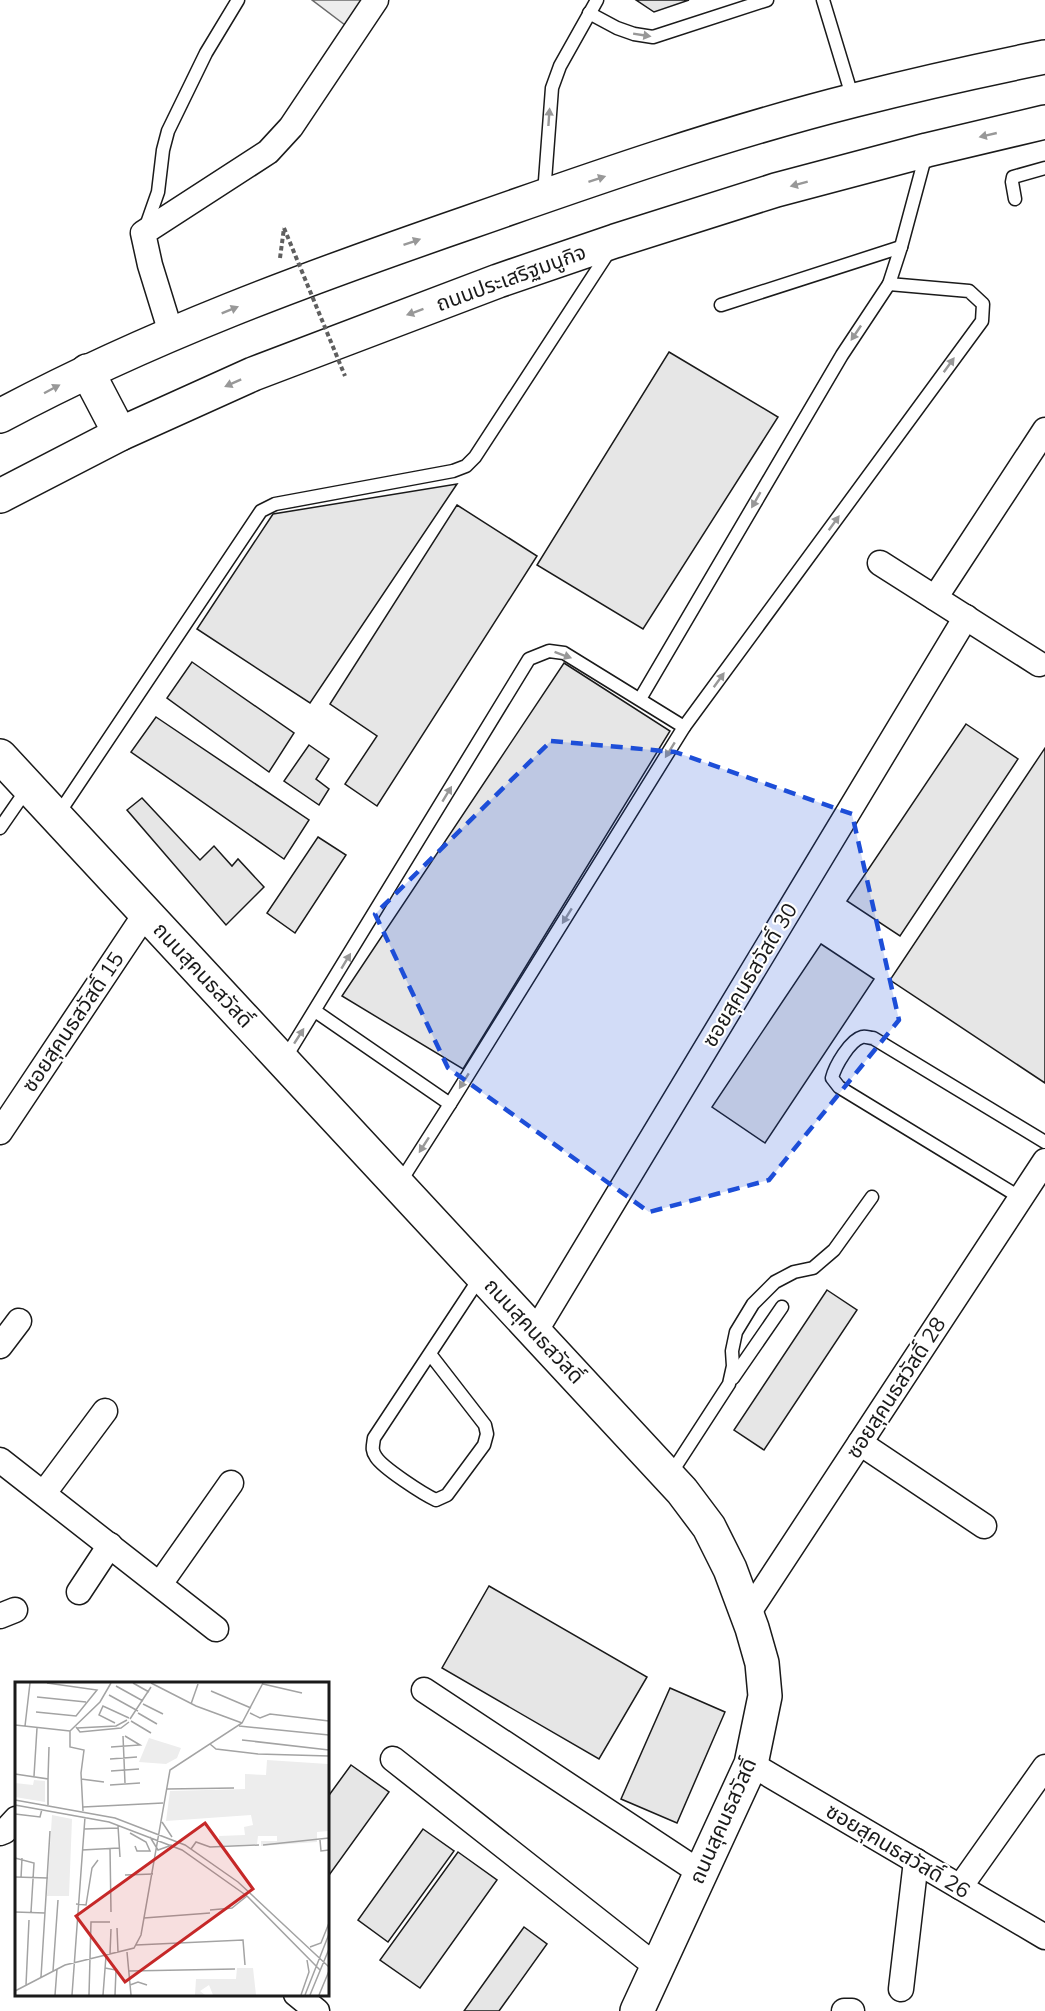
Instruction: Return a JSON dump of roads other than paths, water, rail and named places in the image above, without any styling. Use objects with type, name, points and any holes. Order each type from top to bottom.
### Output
[{"type":"main road","points":[[0,417],[87,371],[171,333],[298,284],[544,196],[754,128],[853,100],[1045,57]]},
{"type":"main road","name":"ถนนประเสริฐมนูกิจ","points":[[0,496],[120,434],[253,374],[444,302],[615,241],[776,190],[1045,122]]},
{"type":"main road","points":[[87,371],[120,434]]},
{"type":"main road","name":"ถนนสุคนธสวัสดิ์","points":[[0,756],[669,1476],[709,1527],[730,1569],[747,1615],[762,1663],[765,1696],[751,1764],[637,2011]]},
{"type":"street","points":[[171,333],[150,265],[143,233],[268,152],[291,127],[375,0]]},
{"type":"street","points":[[935,598],[1045,430]]},
{"type":"street","points":[[880,563],[1039,664]]},
{"type":"street","name":"ซอยสุคนธสวัสดิ์ 30","points":[[535,1332],[966,617]]},
{"type":"street","name":"ซอยสุคนธสวัสดิ์ 15","points":[[0,1132],[146,913]]},
{"type":"street","name":"ซอยสุคนธสวัสดิ์ 28","points":[[747,1615],[1045,1161]]},
{"type":"street","points":[[0,1346],[19,1321]]},
{"type":"street","points":[[44,1493],[105,1411]]},
{"type":"street","points":[[860,1443],[984,1526]]},
{"type":"street","points":[[0,1460],[216,1629]]},
{"type":"street","points":[[160,1584],[231,1484]]},
{"type":"street","points":[[79,1592],[110,1545]]},
{"type":"street","points":[[424,1690],[701,1873]]},
{"type":"street","points":[[393,1759],[657,1967]]},
{"type":"street","name":"ซอยสุคนธสวัสดิ์ 26","points":[[751,1764],[1045,1937]]},
{"type":"street","points":[[960,1887],[1045,1767]]},
{"type":"street","points":[[0,1833],[15,1820]]},
{"type":"street","points":[[901,1989],[916,1861]]},
{"type":"street","points":[[297,1996],[317,2011]]},
{"type":"street","points":[[844,2011],[852,2011]]},
{"type":"lane","points":[[143,233],[158,192],[163,150],[168,131],[206,52],[238,0]]},
{"type":"lane","points":[[544,196],[552,88],[560,66],[597,0]]},
{"type":"lane","points":[[589,13],[617,28],[634,34],[654,37],[767,0]]},
{"type":"lane","points":[[823,0],[853,100]]},
{"type":"lane","points":[[640,699],[842,355],[889,284],[927,150]]},
{"type":"lane","points":[[1015,199],[1013,177],[1045,168]]},
{"type":"lane","points":[[57,817],[261,511],[275,504],[453,471],[466,466],[475,457],[615,241]]},
{"type":"lane","points":[[721,304],[901,247]]},
{"type":"lane","points":[[398,1185],[684,727],[982,321],[983,304],[969,291],[889,284]]},
{"type":"lane","points":[[283,1061],[529,659],[549,651],[564,653],[684,727]]},
{"type":"lane","points":[[0,828],[28,787]]},
{"type":"lane","points":[[315,1011],[450,1104]]},
{"type":"lane","points":[[1021,1198],[839,1087],[832,1078],[834,1069],[852,1043],[862,1037],[873,1038],[1045,1142]]},
{"type":"lane","points":[[729,1384],[736,1332],[753,1304],[775,1282],[794,1272],[813,1268],[834,1250],[872,1197]]},
{"type":"lane","points":[[430,1354],[485,1425],[487,1434],[484,1444],[447,1495],[436,1500],[425,1495],[377,1459],[372,1449],[374,1438],[482,1275]]},
{"type":"lane","points":[[669,1476],[782,1307]]}]
